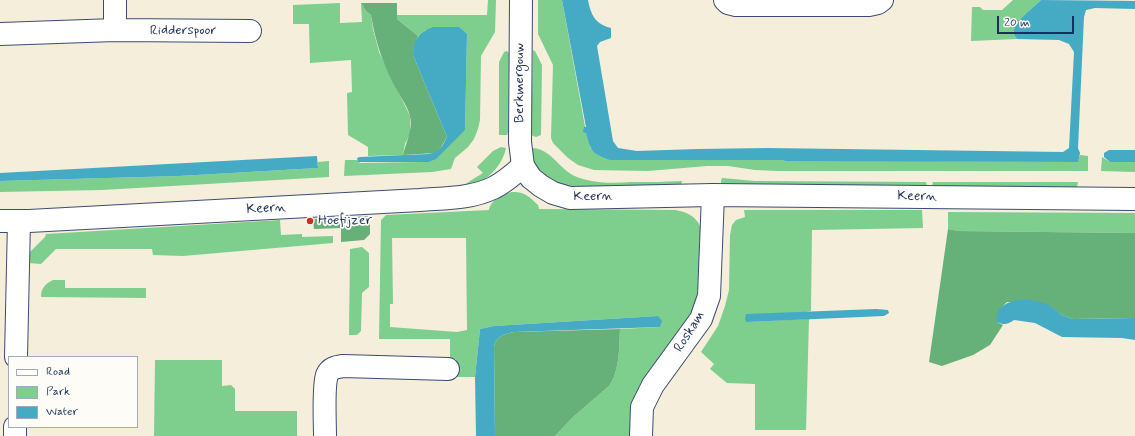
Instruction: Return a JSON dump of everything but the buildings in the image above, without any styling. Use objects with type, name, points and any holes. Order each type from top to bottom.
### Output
[{"type":"street","points":[[114,0],[115,30]]},
{"type":"street","name":"Berkmergouw","points":[[521,0],[520,142],[523,166]]},
{"type":"street","points":[[725,0],[728,3],[736,5],[869,5],[878,3],[882,0]]},
{"type":"street","name":"Ridderspoor","points":[[0,34],[115,30],[250,31]]},
{"type":"street","name":"Keern","points":[[10,221],[466,197],[493,188],[523,166],[531,178],[541,186],[553,193],[570,198],[713,195],[1135,199]]},
{"type":"street","name":"Roskam","points":[[641,436],[642,407],[653,385],[701,319],[706,308],[708,296],[713,195]]},
{"type":"street","points":[[10,221],[16,356]]},
{"type":"street","points":[[325,436],[325,384],[327,374],[334,367],[448,369]]},
{"type":"green space","points":[[488,0],[496,0],[495,32],[481,56],[480,120],[474,139],[468,147],[455,158],[451,169],[432,172],[344,176],[345,160],[357,160],[360,163],[420,162],[465,130],[467,34],[426,30],[418,36],[397,19],[397,15],[487,15]]},
{"type":"green space","points":[[538,0],[562,0],[586,132],[591,149],[774,160],[1077,162],[1080,155],[1088,156],[1088,171],[777,171],[755,170],[728,166],[707,166],[648,171],[594,170],[578,165],[568,158],[553,143],[551,138],[553,65],[538,34]]},
{"type":"green space","points":[[1013,0],[1041,0],[1024,15],[1016,25],[1014,33],[1017,39],[971,41],[972,7],[980,7],[983,10],[1002,10]]},
{"type":"green space","points":[[340,3],[340,23],[362,22],[361,3],[366,11],[371,15],[379,52],[410,116],[410,134],[405,144],[403,155],[368,156],[368,147],[348,135],[347,93],[352,92],[351,60],[310,63],[309,24],[293,24],[293,5]]},
{"type":"green space","points":[[361,3],[397,3],[397,19],[418,36],[413,55],[447,137],[436,153],[403,155],[411,126],[409,112],[385,67],[377,42],[371,15],[366,11]]},
{"type":"green space","points":[[533,50],[535,51],[542,65],[541,135],[536,137],[531,135]]},
{"type":"green space","points":[[507,51],[509,53],[508,133],[507,135],[499,135],[499,62],[504,52]]},
{"type":"green space","points":[[501,147],[506,148],[505,154],[500,164],[488,177],[478,183],[462,186],[483,173],[477,167],[493,151]]},
{"type":"green space","points":[[532,148],[545,152],[565,170],[584,179],[611,183],[682,181],[681,186],[566,187],[545,179],[534,163]]},
{"type":"green space","points":[[1102,157],[1110,162],[1135,162],[1135,172],[1101,171]]},
{"type":"green space","points":[[329,161],[329,177],[102,190],[0,192],[0,181],[179,176],[318,168],[318,162]]},
{"type":"green space","points":[[722,178],[755,181],[926,182],[927,186],[721,187]]},
{"type":"green space","points":[[933,182],[1078,182],[1077,187],[932,186]]},
{"type":"green space","points":[[512,192],[520,192],[526,195],[538,205],[539,209],[675,210],[690,215],[696,219],[700,226],[699,281],[691,317],[632,405],[630,436],[555,436],[572,418],[609,386],[613,380],[617,366],[620,329],[660,327],[658,316],[494,326],[480,329],[475,377],[457,377],[456,359],[450,359],[450,339],[379,339],[381,220],[386,215],[489,210],[494,201],[501,196]],"holes":[[[392,238],[466,238],[467,330],[457,332],[390,327],[390,304],[393,304]]]},
{"type":"green space","points":[[744,210],[922,210],[923,228],[812,230],[811,311],[747,322],[809,319],[806,430],[755,430],[755,384],[727,383],[710,369],[714,364],[701,352],[718,326],[725,306],[729,290],[730,235],[732,225],[736,220],[745,217]]},
{"type":"green space","points":[[948,212],[1135,213],[1135,233],[958,231],[948,229]]},
{"type":"green space","points":[[370,216],[370,234],[364,240],[341,242],[341,228],[314,229],[313,219]]},
{"type":"green space","points":[[280,220],[281,235],[302,234],[302,237],[333,236],[333,243],[183,256],[153,255],[152,249],[56,249],[41,264],[28,263],[28,254],[45,237],[46,234]]},
{"type":"green space","points":[[948,229],[958,231],[1135,233],[1135,318],[1073,319],[1062,315],[1047,304],[1007,302],[1001,309],[997,319],[997,322],[1003,325],[990,345],[973,355],[942,366],[929,362]]},
{"type":"green space","points":[[362,247],[369,253],[369,287],[362,293],[361,331],[357,335],[349,335],[350,249]]},
{"type":"green space","points":[[53,280],[65,280],[65,288],[146,288],[146,298],[41,297],[44,287]]},
{"type":"green space","points":[[620,329],[617,366],[613,380],[609,386],[572,418],[555,436],[495,436],[494,347],[499,338],[514,332]]},
{"type":"green space","points":[[155,360],[222,360],[222,386],[231,385],[235,389],[235,411],[297,411],[297,436],[154,436]]},
{"type":"water","points":[[562,0],[588,0],[592,14],[597,21],[611,28],[611,38],[600,42],[597,46],[613,141],[618,148],[637,151],[768,148],[1063,152],[1069,148],[1074,52],[1069,44],[1059,40],[1017,39],[1014,33],[1016,25],[1024,15],[1041,0],[1135,1],[1135,9],[1095,8],[1086,10],[1084,17],[1078,148],[1080,153],[1078,162],[610,160],[593,151],[586,133],[583,132],[584,127],[586,127]]},
{"type":"water","points":[[433,27],[459,27],[467,34],[465,130],[436,159],[428,162],[358,162],[357,158],[360,157],[432,153],[440,149],[447,137],[413,55],[414,45],[420,34]]},
{"type":"water","points":[[1109,150],[1135,150],[1135,162],[1110,162],[1104,157],[1104,153]]},
{"type":"water","points":[[317,156],[318,168],[179,176],[0,181],[0,173]]},
{"type":"water","points":[[1026,299],[1048,304],[1062,315],[1073,319],[1135,318],[1135,340],[1122,338],[1062,337],[1035,323],[1014,320],[1006,324],[997,322],[997,316],[1002,307],[1010,302]]},
{"type":"water","points":[[876,309],[888,310],[889,313],[884,316],[747,322],[745,320],[746,314]]},
{"type":"water","points":[[658,316],[662,321],[660,327],[514,332],[501,336],[495,343],[494,347],[495,436],[476,436],[475,377],[480,329],[494,326]]},
{"type":"place","name":"Hoefijzer","points":[[310,221]]}]
